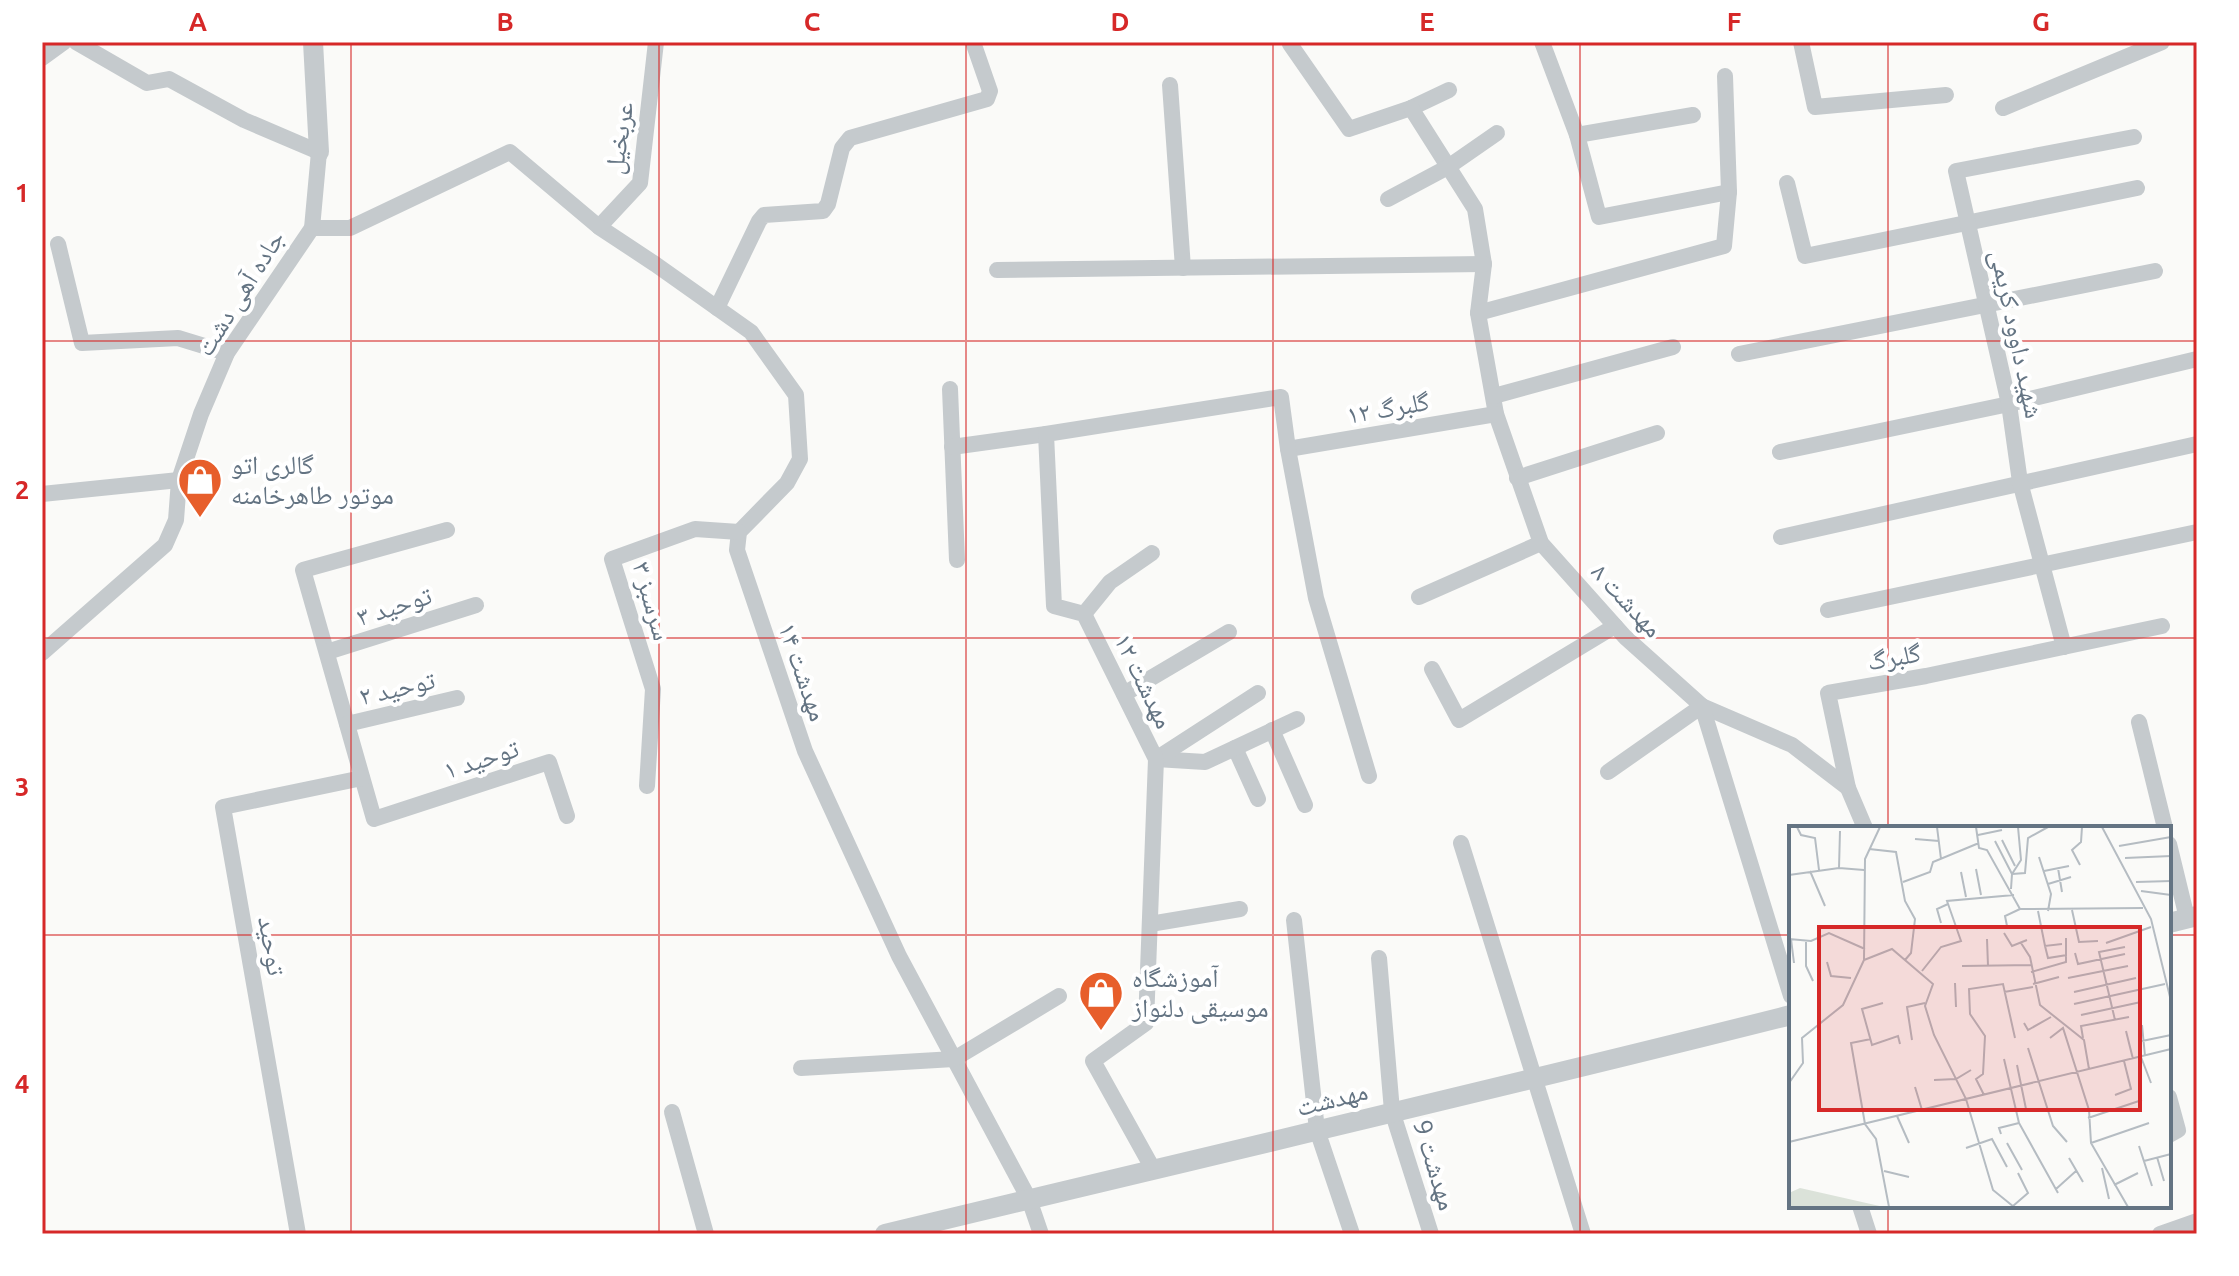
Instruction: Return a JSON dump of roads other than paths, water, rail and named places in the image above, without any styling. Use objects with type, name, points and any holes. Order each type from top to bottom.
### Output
[{"type":"street","points":[[42,58],[64,42]]},
{"type":"street","points":[[76,42],[147,83],[169,79],[244,120],[319,152]]},
{"type":"street","name":"جاده آهی دشت","points":[[42,653],[165,545],[176,520],[179,480],[201,414],[227,353],[312,228],[319,152],[313,42]]},
{"type":"street","name":"عربخیل","points":[[599,227],[640,183],[656,42]]},
{"type":"street","points":[[717,308],[764,215],[823,211],[828,204],[842,148],[850,138],[987,99],[990,91],[973,42]]},
{"type":"street","points":[[1542,42],[1577,135],[1599,217],[1729,192]]},
{"type":"street","points":[[1801,42],[1815,107],[1946,95]]},
{"type":"street","points":[[2003,108],[2162,42]]},
{"type":"street","points":[[1290,44],[1349,129],[1411,108],[1449,90]]},
{"type":"street","points":[[1478,313],[1724,246],[1729,192],[1725,76]]},
{"type":"street","points":[[1170,85],[1183,268]]},
{"type":"street","name":"مهدشت ۸","points":[[1411,108],[1475,209],[1484,264],[1478,313],[1496,414],[1541,543],[1615,626],[1702,706],[1792,745],[1848,788],[1864,826]]},
{"type":"street","points":[[1577,135],[1693,115]]},
{"type":"street","points":[[1388,199],[1448,167],[1497,133]]},
{"type":"street","name":"شهید داوود کریمی","points":[[2064,647],[2020,482],[2009,404],[1956,171],[2134,137]]},
{"type":"street","points":[[312,228],[350,228],[510,152],[599,227],[751,332],[796,395],[800,459],[787,483],[739,532]]},
{"type":"street","points":[[1787,183],[1805,256],[2137,188]]},
{"type":"street","points":[[58,244],[82,343],[178,338],[227,353]]},
{"type":"street","points":[[997,270],[1484,264]]},
{"type":"street","points":[[1739,354],[1987,302],[2155,271]]},
{"type":"street","points":[[1494,396],[1673,347]]},
{"type":"street","points":[[1780,452],[2009,404],[2197,359]]},
{"type":"street","points":[[950,389],[957,560]]},
{"type":"street","points":[[952,447],[1281,397],[1316,598],[1369,776]]},
{"type":"street","name":"گلبرگ ١٢","points":[[1288,449],[1496,414]]},
{"type":"street","points":[[1517,478],[1657,433]]},
{"type":"street","name":"مهدشت ۱۲","points":[[1046,434],[1054,606],[1084,614],[1156,759],[1146,1023],[1093,1061],[1153,1169]]},
{"type":"street","points":[[1781,537],[2197,444]]},
{"type":"street","points":[[42,494],[179,480]]},
{"type":"street","name":"سرسبز ۳","points":[[647,786],[653,689],[612,559],[695,529],[739,532]]},
{"type":"street","points":[[362,778],[303,570],[447,530]]},
{"type":"street","name":"مهدشت ۱۴","points":[[739,532],[737,550],[805,751],[899,956],[1029,1199],[1041,1234]]},
{"type":"street","points":[[1828,610],[2197,532]]},
{"type":"street","points":[[1419,597],[1541,543]]},
{"type":"street","points":[[1084,614],[1110,582],[1152,553]]},
{"type":"street","name":"توحید ۳","points":[[327,652],[476,605]]},
{"type":"street","points":[[1432,669],[1459,720],[1615,626]]},
{"type":"street","points":[[2064,647],[2162,626]]},
{"type":"street","points":[[1124,694],[1229,632]]},
{"type":"street","name":"گلبرگ","points":[[1848,788],[1828,693],[2064,647]]},
{"type":"street","points":[[1156,759],[1258,693]]},
{"type":"street","name":"توحید ۲","points":[[347,724],[457,698]]},
{"type":"street","points":[[1608,772],[1702,706],[1789,989]]},
{"type":"street","points":[[1156,759],[1205,762],[1297,719]]},
{"type":"street","points":[[2139,722],[2165,826]]},
{"type":"street","points":[[1272,730],[1305,805]]},
{"type":"street","points":[[1235,748],[1258,799]]},
{"type":"street","name":"توحید ۱","points":[[362,778],[374,819],[549,762],[567,816]]},
{"type":"street","name":"توحید","points":[[298,1234],[223,807],[362,778]]},
{"type":"street","points":[[1461,843],[1583,1234]]},
{"type":"street","points":[[2171,854],[2184,919]]},
{"type":"street","points":[[1150,924],[1240,909]]},
{"type":"street","points":[[1294,920],[1317,1130],[1352,1234]]},
{"type":"street","name":"مهدشت 9","points":[[1379,958],[1392,1111],[1431,1234]]},
{"type":"street","points":[[801,1068],[954,1059],[1059,996]]},
{"type":"street","name":"مهدشت","points":[[885,1234],[1392,1111],[1533,1080],[1789,1016]]},
{"type":"street","points":[[2171,1104],[2178,1130],[2171,1134]]},
{"type":"street","points":[[672,1112],[706,1234]]},
{"type":"street","points":[[1861,1208],[1869,1234]]},
{"type":"street","points":[[2160,1234],[2197,1221]]},
{"type":"place","name":"گالری اتو موتور طاهرخامنه","points":[[200,519]]},
{"type":"place","name":"آموزشگاه موسیقی دلنواز","points":[[1101,1032]]}]
